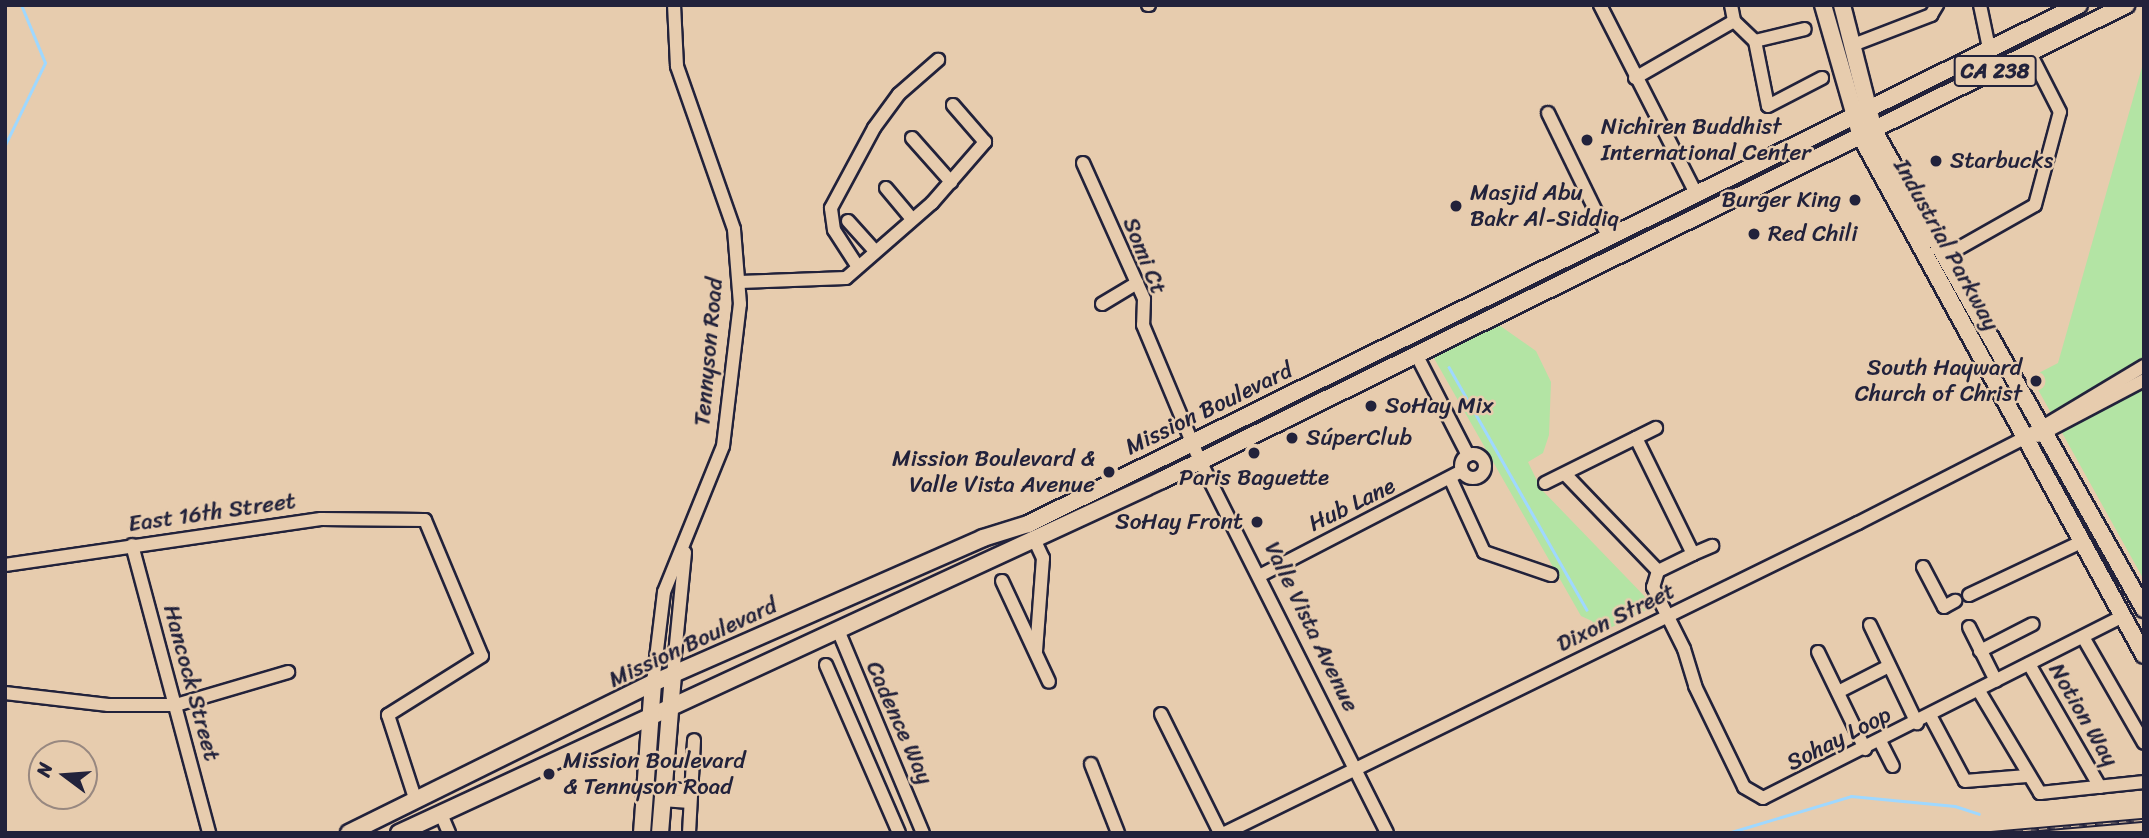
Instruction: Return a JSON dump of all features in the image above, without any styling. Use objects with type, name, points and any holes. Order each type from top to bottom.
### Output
[{"type":"main road","name":"Industrial Parkway","points":[[1823,5],[1851,114],[1867,134],[1945,256],[2144,609]]},
{"type":"main road","name":"Industrial Parkway","points":[[1842,5],[1867,107],[1867,134],[2024,438],[2144,655]]},
{"type":"main road","name":"Mission Boulevard","points":[[349,833],[653,683],[982,538],[1028,524],[1608,236],[1697,195],[1851,114],[2079,5]]},
{"type":"main road","name":"Mission Boulevard","points":[[400,833],[1035,541],[2126,5]]},
{"type":"main road","name":"Tennyson Road","points":[[660,833],[667,709],[673,675]]},
{"type":"main road","name":"Tennyson Road","points":[[642,833],[653,683]]},
{"type":"street","name":"Tennyson Road","points":[[653,683],[659,607],[688,539],[725,436],[740,282],[726,197],[677,66],[674,5]]},
{"type":"street","points":[[1600,5],[1697,195]]},
{"type":"street","points":[[1731,5],[1734,21],[1755,41],[1768,106],[1822,78]]},
{"type":"street","points":[[1853,45],[1931,15],[1937,5]]},
{"type":"street","points":[[1979,5],[1989,48]]},
{"type":"street","points":[[1635,78],[1734,21]]},
{"type":"street","points":[[1755,41],[1805,29]]},
{"type":"street","points":[[1945,256],[2035,205],[2060,112],[2030,53]]},
{"type":"street","points":[[858,267],[834,230],[831,208],[874,128],[899,94],[938,60]]},
{"type":"street","points":[[740,282],[837,281],[858,267],[910,217],[951,183],[985,142],[953,105]]},
{"type":"street","points":[[1548,113],[1608,236]]},
{"type":"street","points":[[912,138],[951,183]]},
{"type":"street","name":"Somi Ct","points":[[1083,163],[1144,299],[1143,325],[1192,443]]},
{"type":"street","points":[[886,188],[910,217]]},
{"type":"street","points":[[848,221],[875,251]]},
{"type":"street","points":[[1102,304],[1137,283]]},
{"type":"street","name":"Hub Lane","points":[[1261,575],[1451,480],[1462,471],[1474,479],[1485,470],[1482,457],[1468,455],[1416,354]]},
{"type":"street","points":[[2043,429],[2144,366]]},
{"type":"street","points":[[2043,429],[2144,380]]},
{"type":"street","points":[[1545,483],[1656,428]]},
{"type":"street","name":"Dixon Street","points":[[1225,833],[2043,429]]},
{"type":"street","points":[[1636,438],[1693,554]]},
{"type":"street","name":"Valle Vista Avenue","points":[[1192,443],[1261,575],[1387,833]]},
{"type":"street","points":[[1462,471],[1468,455]]},
{"type":"street","points":[[1565,474],[1658,572]]},
{"type":"street","points":[[1451,480],[1484,552],[1551,575]]},
{"type":"street","name":"East 16th Street","points":[[5,565],[321,519],[425,520],[482,656],[388,715],[416,801]]},
{"type":"street","name":"Tennyson Road","points":[[673,675],[676,605],[688,539]]},
{"type":"street","points":[[1035,541],[1043,558],[1035,652]]},
{"type":"street","points":[[1969,595],[2081,542]]},
{"type":"street","name":"Hancock Street","points":[[132,545],[209,833]]},
{"type":"street","points":[[1667,615],[1653,587],[1658,572],[1712,546]]},
{"type":"street","points":[[1923,567],[1944,607],[1955,601]]},
{"type":"street","points":[[1002,581],[1049,682]]},
{"type":"street","name":"Sohay Loop","points":[[1667,615],[1695,687],[1749,792],[1773,797],[2121,617]]},
{"type":"street","points":[[1980,651],[2033,624]]},
{"type":"street","points":[[1870,625],[1917,723]]},
{"type":"street","points":[[1969,627],[1996,681]]},
{"type":"street","name":"Cadence Way","points":[[838,631],[923,833]]},
{"type":"street","points":[[2083,636],[2144,743]]},
{"type":"street","points":[[1818,652],[1865,749]]},
{"type":"street","name":"Notion Way","points":[[2029,664],[2100,788]]},
{"type":"street","points":[[826,665],[899,833]]},
{"type":"street","points":[[1838,692],[1889,666]]},
{"type":"street","points":[[5,693],[108,705],[176,705],[288,672]]},
{"type":"street","points":[[1979,691],[2027,776],[2043,794],[2144,782]]},
{"type":"street","points":[[1161,714],[1220,833]]},
{"type":"street","points":[[1931,717],[1965,781],[2027,776]]},
{"type":"street","points":[[689,833],[694,740]]},
{"type":"street","points":[[1880,741],[1893,766]]},
{"type":"street","points":[[1091,764],[1118,833]]},
{"type":"street","points":[[662,794],[690,796]]},
{"type":"street","points":[[441,814],[449,833]]},
{"type":"green space","points":[[2144,60],[2144,580],[2031,377],[2058,363]]},
{"type":"green space","points":[[1499,325],[1536,351],[1551,382],[1549,435],[1543,453],[1528,462],[1541,489],[1654,606],[1598,634],[1592,621],[1581,616],[1431,353]]},
{"type":"waterway","points":[[5,145],[45,63],[21,5]]},
{"type":"waterway","points":[[1449,367],[1587,610]]},
{"type":"waterway","points":[[1728,833],[1851,796],[1955,806],[1979,814]]},
{"type":"railway","points":[[1991,833],[2144,820]]},
{"type":"place","name":"Nichiren Buddhist International Center","points":[[1587,140]]},
{"type":"place","name":"Starbucks","points":[[1936,161]]},
{"type":"place","name":"Burger King","points":[[1855,200]]},
{"type":"place","name":"Masjid Abu Bakr Al-Siddiq","points":[[1456,206]]},
{"type":"place","name":"Red Chili","points":[[1754,234]]},
{"type":"place","name":"South Hayward Church of Christ","points":[[2036,381]]},
{"type":"place","name":"SoHay Mix","points":[[1371,406]]},
{"type":"place","name":"SúperClub","points":[[1292,438]]},
{"type":"place","name":"Paris Baguette","points":[[1254,453]]},
{"type":"place","name":"Mission Boulevard & Valle Vista Avenue","points":[[1109,472]]},
{"type":"place","name":"SoHay Front","points":[[1257,522]]},
{"type":"place","name":"Mission Boulevard & Tennyson Road","points":[[549,774]]}]
